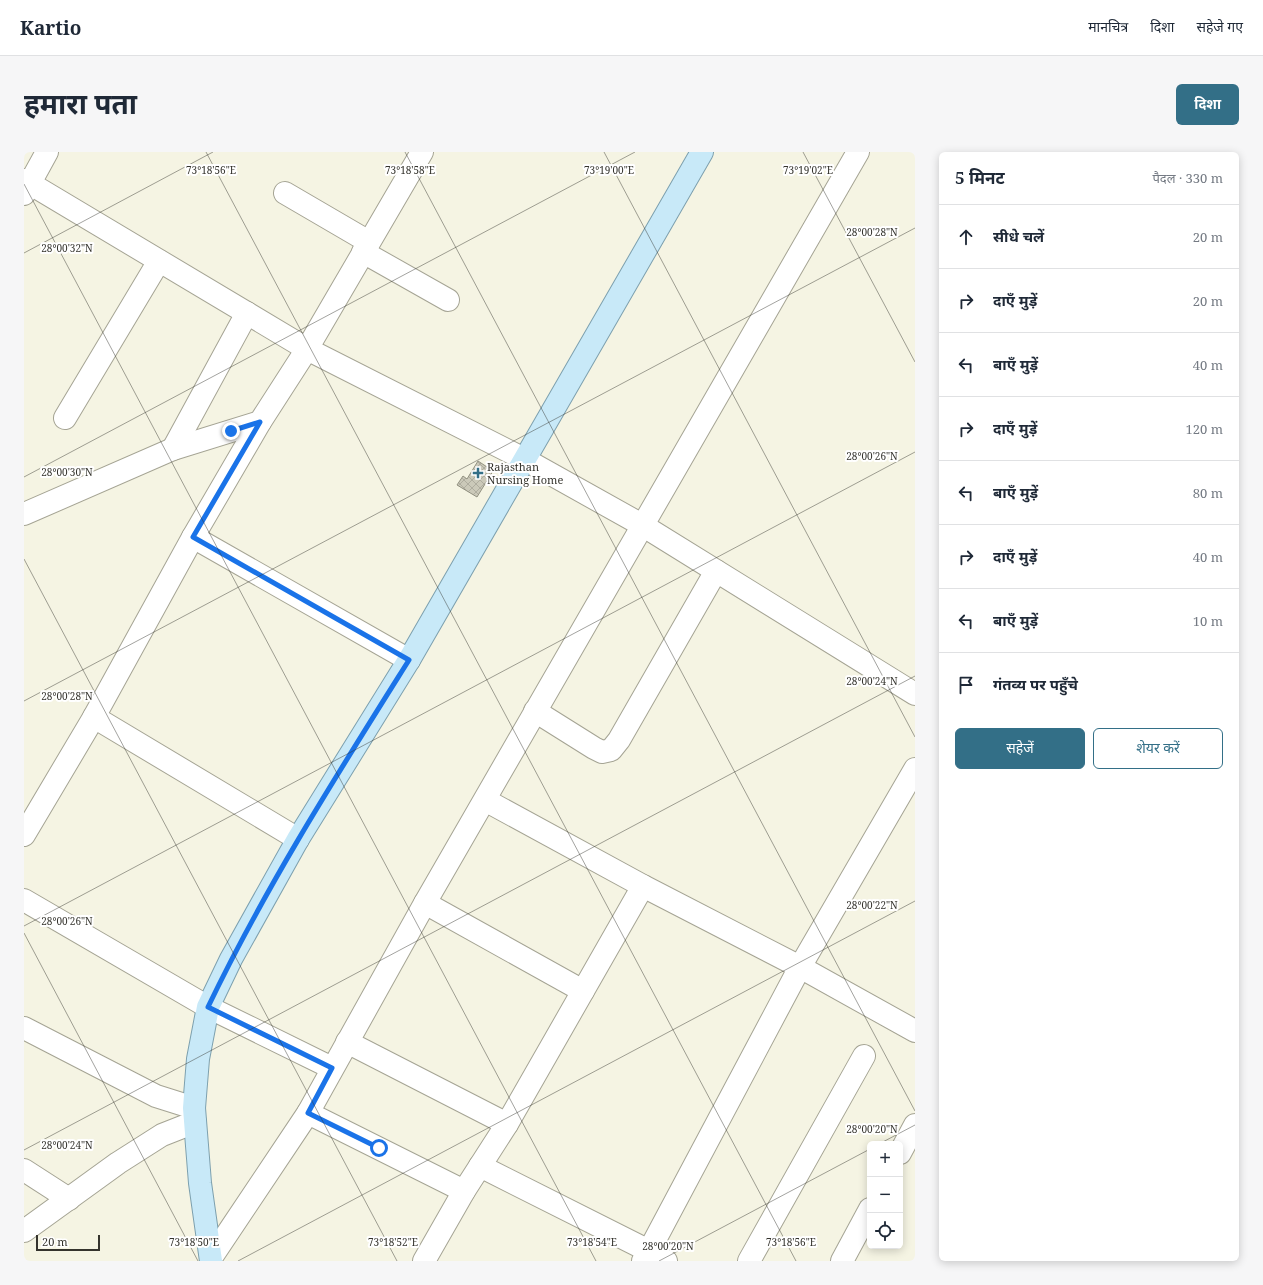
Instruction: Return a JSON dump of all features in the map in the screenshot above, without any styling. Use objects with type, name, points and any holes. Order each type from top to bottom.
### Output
[{"type":"main road","points":[[211,1260],[200,1182],[194,1115],[198,1059],[208,1007],[230,959],[298,839],[409,660],[702,152]]},
{"type":"street","points":[[47,152],[26,186],[159,261],[307,349],[524,459],[642,525],[915,694]]},
{"type":"street","points":[[24,835],[94,717],[193,537],[260,422],[307,349],[421,152]]},
{"type":"street","points":[[211,1260],[308,1113],[425,903],[858,152]]},
{"type":"street","points":[[285,193],[448,300]]},
{"type":"street","points":[[65,418],[159,261]]},
{"type":"street","points":[[173,449],[247,313]]},
{"type":"street","points":[[24,514],[173,449],[260,422]]},
{"type":"street","points":[[193,537],[409,660]]},
{"type":"street","points":[[536,711],[594,748],[602,752],[611,750],[620,740],[716,571]]},
{"type":"street","points":[[94,717],[298,839]]},
{"type":"street","points":[[480,1166],[652,1258],[800,966],[915,768]]},
{"type":"street","points":[[485,800],[643,886],[800,966],[915,1031]]},
{"type":"street","points":[[424,1261],[464,1190],[507,1124],[643,886]]},
{"type":"street","points":[[24,900],[208,1007],[332,1068]]},
{"type":"street","points":[[425,903],[583,991]]},
{"type":"street","points":[[24,1028],[194,1115]]},
{"type":"street","points":[[347,1042],[507,1124]]},
{"type":"street","points":[[749,1261],[864,1056]]},
{"type":"street","points":[[308,1113],[464,1190]]},
{"type":"street","points":[[24,1231],[118,1163],[194,1115]]},
{"type":"street","points":[[903,1147],[915,1125]]},
{"type":"street","points":[[24,1170],[69,1199]]},
{"type":"street","points":[[842,1261],[868,1213]]},
{"type":"building","points":[[478,461],[493,471],[477,497],[457,485],[463,476],[467,479]]},
{"type":"place","name":"Rajasthan Nursing Home","points":[[478,473]]},
{"type":"route","points":[[231,431],[260,422],[193,537],[409,660],[298,839],[230,959],[208,1007],[332,1068],[308,1113],[379,1148]]}]
